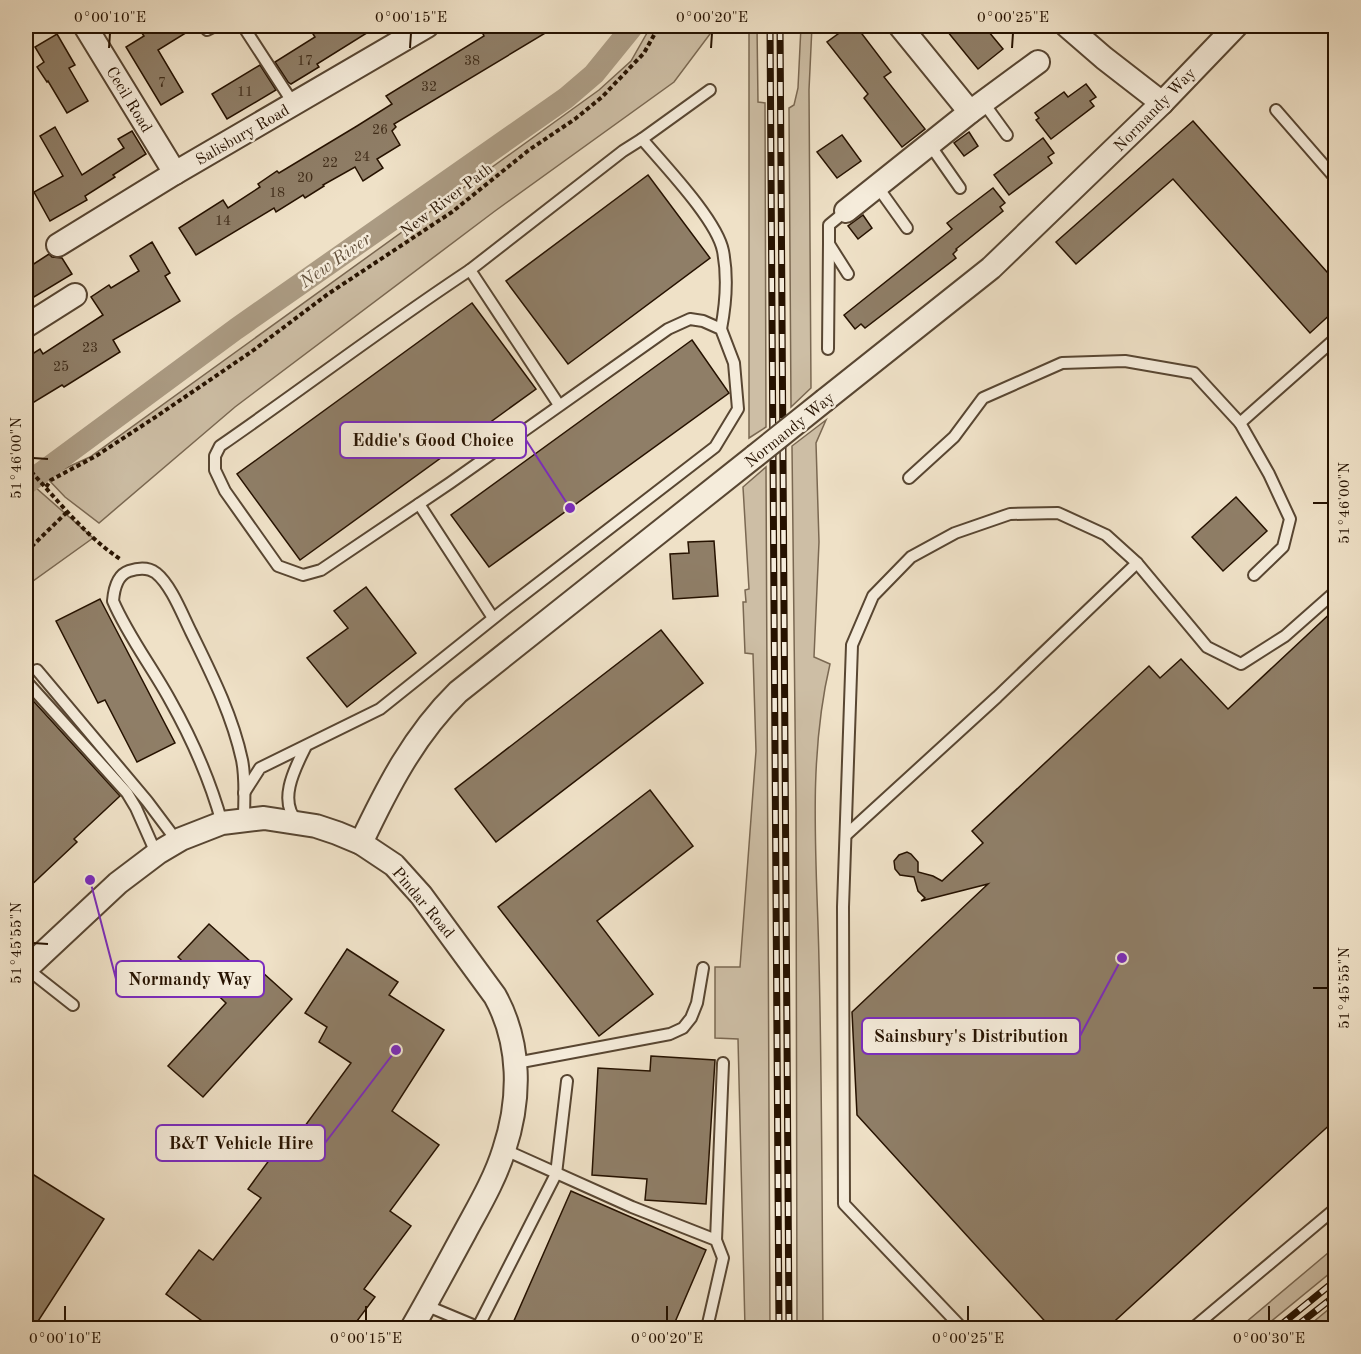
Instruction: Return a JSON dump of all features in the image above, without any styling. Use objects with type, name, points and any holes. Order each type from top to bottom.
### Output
[{"type":"street","name":"Cecil Road","points":[[85,26],[175,173]]},
{"type":"street","points":[[900,26],[976,107]]},
{"type":"street","points":[[1067,26],[1162,103]]},
{"type":"street","name":"Normandy Way","points":[[361,843],[384,794],[411,748],[438,712],[451,699],[991,268],[1162,103],[1236,26]]},
{"type":"street","name":"Salisbury Road","points":[[58,245],[413,29]]},
{"type":"street","points":[[846,211],[976,107],[1038,62]]},
{"type":"street","points":[[26,326],[75,295]]},
{"type":"street","name":"Pindar Road","points":[[26,969],[118,883],[156,853],[177,841],[233,821],[264,818],[316,826],[361,843],[394,865],[409,880],[486,981],[505,1014],[511,1032],[516,1063],[515,1092],[505,1149],[493,1178],[412,1329]]},
{"type":"lane","points":[[243,26],[293,104]]},
{"type":"lane","points":[[710,90],[623,151],[470,270],[418,304],[310,384],[220,446],[216,456],[215,470],[225,491],[278,566],[303,575],[321,570],[419,504],[668,328],[690,319],[703,321],[721,329]]},
{"type":"lane","points":[[976,107],[1007,135]]},
{"type":"lane","points":[[1276,110],[1335,179]]},
{"type":"lane","points":[[233,821],[244,793],[260,768],[305,748],[380,709],[493,618],[715,447],[738,409],[735,363],[721,329],[727,298],[723,249],[709,221],[642,139]]},
{"type":"lane","points":[[930,145],[960,188]]},
{"type":"lane","points":[[877,186],[907,228]]},
{"type":"lane","points":[[828,349],[829,225],[846,211]]},
{"type":"lane","points":[[829,244],[848,274]]},
{"type":"lane","points":[[470,270],[559,405]]},
{"type":"lane","points":[[1240,423],[1335,338]]},
{"type":"lane","points":[[909,478],[954,437],[983,398],[1062,363],[1125,361],[1194,373],[1240,423],[1269,474],[1290,519],[1283,547],[1254,575]]},
{"type":"lane","points":[[419,504],[493,618]]},
{"type":"lane","points":[[962,1329],[844,1204],[843,908],[852,645],[873,596],[911,557],[955,533],[1011,514],[1058,513],[1106,535],[1137,562],[1207,647],[1241,664],[1285,636],[1335,591]]},
{"type":"lane","points":[[846,835],[997,697],[1137,562]]},
{"type":"lane","points":[[233,821],[214,795],[193,745],[170,700],[113,601],[118,580],[126,572],[145,568],[154,571],[174,599],[207,662],[234,730],[242,762],[244,793]]},
{"type":"lane","points":[[37,670],[147,801],[177,841]]},
{"type":"lane","points":[[26,681],[127,793],[140,815],[156,853]]},
{"type":"lane","points":[[299,823],[291,816],[288,796],[292,775],[305,748]]},
{"type":"lane","points":[[516,1063],[670,1034],[683,1028],[697,1003],[702,968]]},
{"type":"lane","points":[[26,969],[73,1005]]},
{"type":"lane","points":[[707,1329],[723,1258],[716,1240],[723,1063]]},
{"type":"lane","points":[[425,1305],[479,1328],[556,1174],[567,1081]]},
{"type":"lane","points":[[505,1149],[632,1207],[716,1240]]},
{"type":"lane","points":[[1193,1329],[1335,1208]]},
{"type":"path","name":"New River Path","points":[[46,487],[51,480],[96,456],[166,410],[251,352],[328,294],[452,212],[529,150],[575,119],[602,97],[644,53],[659,26]]},
{"type":"path","points":[[26,466],[102,547],[136,569]]},
{"type":"path","points":[[26,552],[67,512]]},
{"type":"shaded area","points":[[651,26],[716,26],[674,82],[495,211],[235,407],[99,523],[65,497],[46,477],[90,457],[599,90],[631,61]]},
{"type":"shaded area","points":[[749,26],[757,26],[758,102],[765,103],[766,427],[749,438]]},
{"type":"shaded area","points":[[801,26],[812,26],[809,90],[811,388],[791,407],[789,108],[794,105],[798,88]]},
{"type":"shaded area","points":[[826,420],[816,443],[819,542],[814,657],[830,664],[818,738],[815,812],[821,1053],[823,1328],[797,1328],[796,809],[792,446]]},
{"type":"shaded area","points":[[766,467],[770,1328],[745,1328],[738,1039],[715,1038],[715,967],[740,967],[756,751],[753,654],[745,653],[743,602],[746,602],[745,590],[749,589],[743,487]]},
{"type":"shaded area","points":[[26,474],[35,487],[93,538],[26,586]]},
{"type":"shaded area","points":[[1335,1247],[1335,1269],[1263,1328],[1239,1328]]},
{"type":"shaded area","points":[[1335,1304],[1335,1328],[1306,1328]]},
{"type":"building","points":[[137,26],[197,26],[158,50],[183,92],[161,105],[126,47],[144,36]]},
{"type":"building","points":[[327,26],[378,26],[317,64],[319,67],[291,84],[275,62],[315,37],[313,34]]},
{"type":"building","points":[[496,26],[557,26],[394,124],[396,127],[392,131],[400,145],[377,159],[383,168],[363,181],[355,167],[305,198],[303,195],[276,212],[274,208],[196,255],[179,228],[223,200],[228,208],[260,187],[258,184],[277,171],[279,173],[392,104],[386,96],[484,36],[483,34]]},
{"type":"building","points":[[849,26],[856,26],[891,72],[884,77],[925,129],[902,147],[864,98],[868,94],[827,42]]},
{"type":"building","points":[[943,26],[984,26],[1003,49],[978,69]]},
{"type":"building","points":[[57,34],[75,65],[69,68],[88,101],[67,113],[37,67],[44,62],[35,47]]},
{"type":"building","points":[[260,65],[276,90],[227,119],[212,94]]},
{"type":"building","points":[[1086,84],[1096,97],[1090,101],[1094,106],[1051,139],[1036,120],[1039,118],[1035,113],[1064,92],[1068,97]]},
{"type":"building","points":[[1193,121],[1335,281],[1335,310],[1310,333],[1173,179],[1076,264],[1056,242]]},
{"type":"building","points":[[55,127],[82,175],[124,148],[118,139],[132,131],[146,154],[85,196],[87,200],[50,221],[34,192],[63,176],[40,136]]},
{"type":"building","points":[[969,132],[978,146],[964,156],[954,143]]},
{"type":"building","points":[[842,135],[861,161],[837,178],[817,152]]},
{"type":"building","points":[[1043,138],[1054,153],[1048,157],[1052,163],[1009,195],[994,175]]},
{"type":"building","points":[[648,175],[710,258],[568,364],[506,281]]},
{"type":"building","points":[[993,188],[1005,203],[1000,207],[1003,211],[956,249],[953,254],[956,258],[865,328],[861,324],[855,329],[844,315],[952,229],[947,223]]},
{"type":"building","points":[[863,215],[872,228],[858,239],[848,226]]},
{"type":"building","points":[[152,242],[170,273],[165,276],[180,301],[113,340],[120,352],[64,387],[62,385],[26,407],[26,358],[40,349],[43,354],[103,315],[91,297],[109,285],[111,288],[139,271],[130,256]]},
{"type":"building","points":[[49,254],[52,257],[62,258],[72,274],[34,297],[26,284],[26,269]]},
{"type":"building","points":[[472,303],[536,389],[300,560],[237,474]]},
{"type":"building","points":[[692,340],[729,393],[489,567],[451,515]]},
{"type":"building","points":[[1236,497],[1267,531],[1223,571],[1192,537]]},
{"type":"building","points":[[714,541],[718,596],[673,599],[670,554],[689,553],[688,542]]},
{"type":"building","points":[[366,587],[416,653],[347,707],[307,658],[348,628],[334,611]]},
{"type":"building","points":[[100,599],[175,743],[137,762],[105,700],[98,703],[56,621]]},
{"type":"building","points":[[1335,609],[1335,1120],[1106,1329],[1052,1329],[857,1115],[852,1012],[988,884],[921,901],[925,898],[918,891],[914,877],[900,875],[895,869],[894,861],[899,855],[907,852],[918,862],[918,872],[942,881],[983,843],[972,831],[1149,666],[1160,678],[1181,659],[1228,709]]},
{"type":"building","points":[[661,630],[703,683],[496,842],[455,789]]},
{"type":"building","points":[[26,693],[120,796],[74,839],[77,842],[26,890]]},
{"type":"building","points":[[650,790],[693,846],[597,921],[653,994],[599,1036],[498,907]]},
{"type":"building","points":[[209,924],[292,999],[203,1097],[168,1066],[226,1003],[178,957]]},
{"type":"building","points":[[347,949],[398,982],[389,995],[444,1030],[392,1111],[439,1145],[390,1211],[411,1226],[364,1289],[375,1297],[351,1329],[213,1329],[166,1294],[199,1250],[213,1260],[261,1198],[248,1189],[287,1136],[294,1141],[351,1063],[319,1042],[327,1027],[305,1013]]},
{"type":"building","points":[[651,1056],[715,1060],[706,1204],[645,1200],[647,1179],[592,1175],[598,1068],[650,1071]]},
{"type":"building","points":[[26,1170],[104,1219],[33,1329],[26,1329]]},
{"type":"building","points":[[571,1191],[706,1250],[672,1329],[525,1329],[513,1323]]},
{"type":"waterway","name":"New River","points":[[26,484],[236,329],[566,98],[594,74],[633,26]]},
{"type":"railway","points":[[770,26],[779,1328]]},
{"type":"railway","points":[[780,26],[789,1328]]},
{"type":"railway","points":[[1277,1328],[1336,1280]]},
{"type":"railway","points":[[1294,1328],[1336,1295]]},
{"type":"place","name":"Eddie's Good Choice","points":[[570,508]]},
{"type":"place","name":"Normandy Way","points":[[90,880]]},
{"type":"place","name":"Sainsbury's Distribution","points":[[1122,958]]},
{"type":"place","name":"B&T Vehicle Hire","points":[[396,1050]]}]
